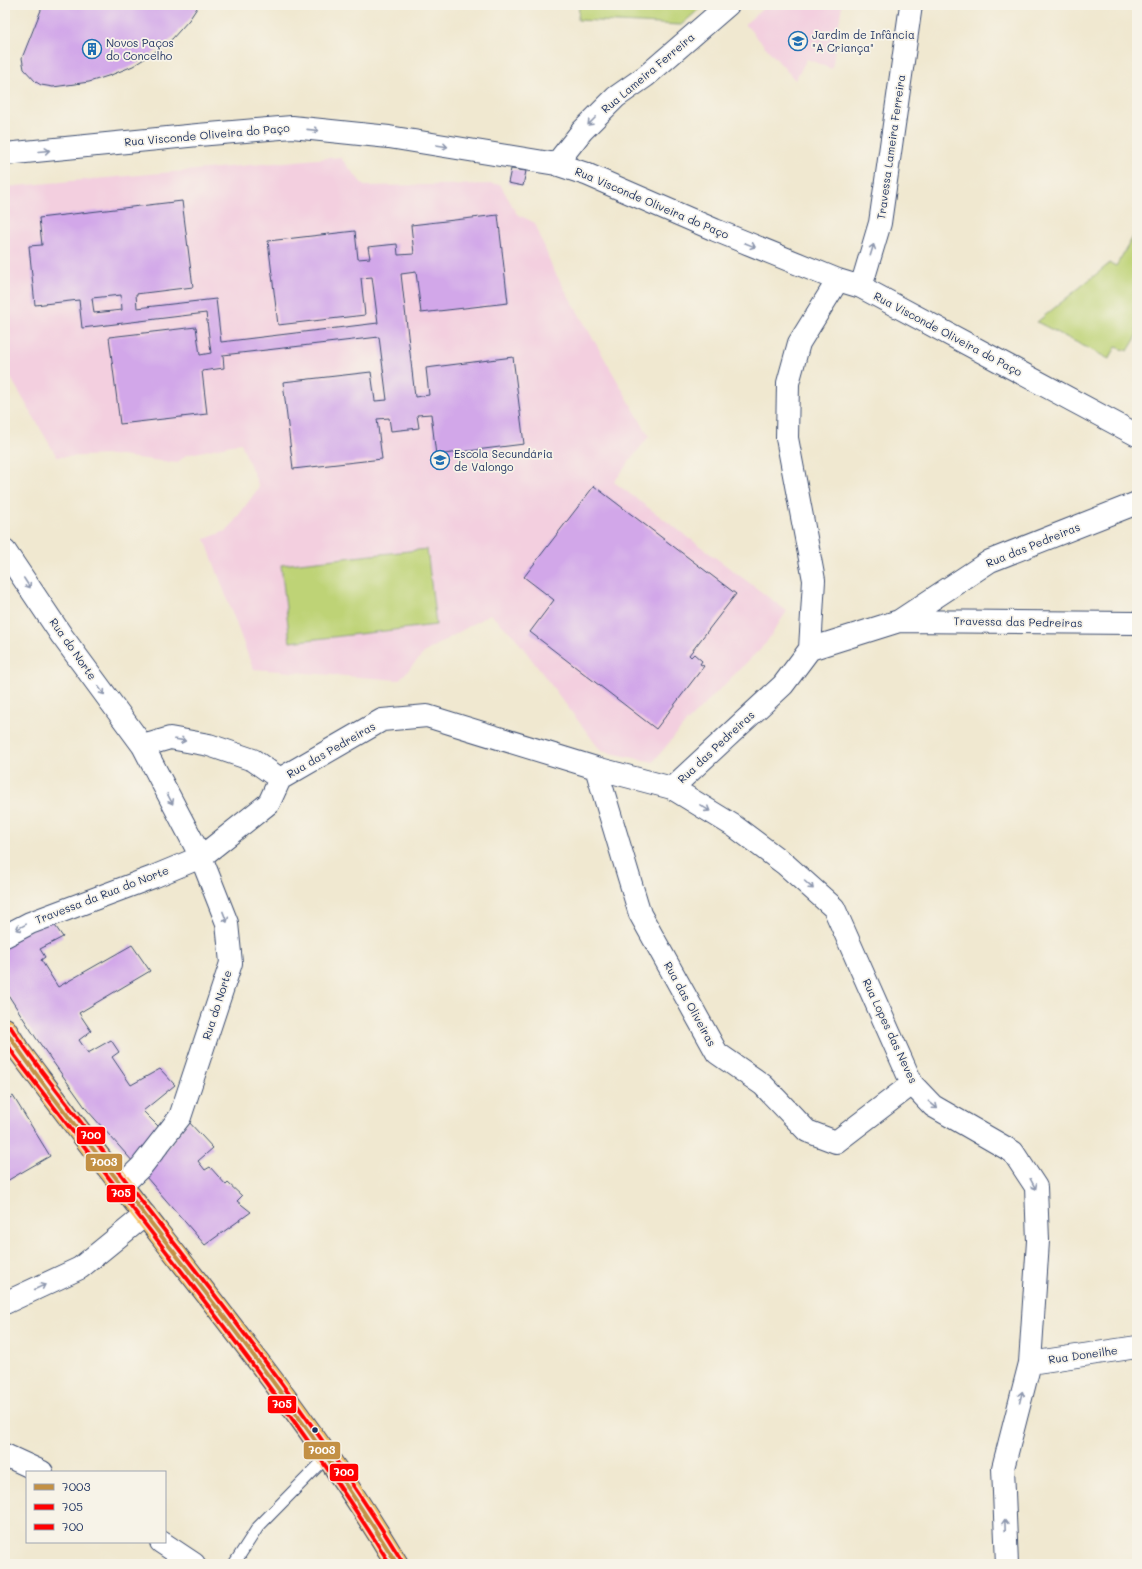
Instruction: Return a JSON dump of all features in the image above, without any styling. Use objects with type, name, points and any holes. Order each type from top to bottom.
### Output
[{"type":"main road","points":[[5,1029],[19,1051],[121,1186],[278,1387],[374,1526],[397,1564]]},
{"type":"street","name":"Rua Lameira Ferreira","points":[[556,164],[582,131],[616,97],[646,76],[728,5]]},
{"type":"street","name":"Travessa Lameira Ferreira","points":[[861,287],[880,223],[911,5]]},
{"type":"street","name":"Rua Visconde Oliveira do Paço","points":[[5,154],[292,127],[389,137],[556,164],[586,174],[715,230],[838,280],[861,287],[1137,435]]},
{"type":"street","points":[[810,649],[814,580],[787,438],[788,384],[799,343],[838,280]]},
{"type":"street","name":"Rua das Pedreiras","points":[[201,857],[269,803],[280,779],[382,720],[427,716],[596,768],[672,788],[783,685],[810,649],[899,621],[990,561],[1137,504]]},
{"type":"street","name":"Rua do Norte","points":[[7,557],[62,636],[143,746],[201,857],[227,923],[231,963],[180,1117],[141,1167],[121,1186]]},
{"type":"street","name":"Travessa das Pedreiras","points":[[899,621],[1137,623]]},
{"type":"street","points":[[143,746],[170,738],[209,745],[252,760],[280,779]]},
{"type":"street","name":"Rua das Oliveiras","points":[[596,768],[640,914],[717,1053],[763,1085],[807,1131],[836,1142],[912,1084]]},
{"type":"street","name":"Rua Lopes das Neves","points":[[672,788],[734,826],[786,865],[834,908],[912,1084],[933,1106],[1013,1152],[1036,1187],[1038,1241],[1030,1362],[1003,1468],[1007,1564]]},
{"type":"street","name":"Travessa da Rua do Norte","points":[[5,936],[30,922],[153,877],[201,857]]},
{"type":"street","points":[[5,1303],[80,1268],[144,1215]]},
{"type":"street","name":"Rua Doneilhe","points":[[1030,1362],[1137,1348]]},
{"type":"street","points":[[5,1455],[40,1471]]},
{"type":"street","points":[[162,1543],[194,1564]]},
{"type":"lane","points":[[234,1564],[258,1527],[327,1457]]},
{"type":"shaded area","name":"Jardim de Infância \"A Criança\"","points":[[767,5],[842,5],[832,69],[807,59],[795,80],[745,24]]},
{"type":"shaded area","name":"Escola Secundária de Valongo","points":[[340,157],[364,186],[500,184],[517,214],[535,223],[553,269],[649,436],[614,482],[787,611],[766,643],[684,725],[653,762],[601,751],[514,636],[490,614],[425,652],[399,680],[253,669],[205,539],[228,530],[259,487],[241,443],[186,455],[177,463],[112,455],[57,457],[5,368],[5,339],[10,338],[5,294],[5,187]]},
{"type":"green space","points":[[579,5],[704,5],[681,25],[578,20]]},
{"type":"green space","points":[[1137,225],[1137,336],[1128,351],[1116,347],[1109,359],[1037,322],[1110,263],[1116,266],[1133,237]]},
{"type":"green space","points":[[427,549],[436,625],[290,642],[281,565]]},
{"type":"building","name":"Novos Paços do Concelho","points":[[43,5],[199,5],[189,20],[172,39],[133,66],[89,82],[53,87],[41,85],[36,82],[24,69],[22,58]]},
{"type":"building","points":[[511,169],[526,171],[523,186],[508,183]]},
{"type":"building","points":[[182,201],[193,287],[136,294],[137,308],[216,299],[221,342],[378,323],[372,277],[361,278],[365,315],[278,325],[268,241],[355,231],[358,259],[370,258],[368,247],[397,244],[398,255],[414,254],[411,225],[498,215],[508,303],[421,313],[416,272],[401,274],[415,397],[429,395],[426,368],[513,357],[524,444],[436,455],[431,414],[417,415],[419,428],[391,431],[389,418],[377,419],[382,459],[293,469],[283,382],[371,372],[375,401],[387,400],[379,337],[223,355],[224,368],[202,371],[207,414],[120,424],[109,337],[196,327],[200,355],[211,353],[206,313],[82,328],[79,300],[35,305],[29,246],[42,245],[39,218]],"holes":[[[121,295],[122,310],[94,313],[92,298]]]},
{"type":"building","points":[[594,486],[736,594],[689,655],[691,657],[694,654],[702,661],[700,664],[704,666],[656,729],[530,632],[554,600],[524,577]]},
{"type":"building","points":[[51,920],[63,937],[40,949],[45,957],[41,960],[58,987],[132,945],[150,971],[79,1013],[91,1031],[79,1040],[88,1053],[111,1040],[119,1052],[112,1057],[131,1085],[160,1069],[175,1085],[143,1111],[162,1130],[134,1163],[87,1110],[36,1038],[5,990],[5,941]]},
{"type":"building","points":[[13,1096],[50,1156],[5,1182],[5,1101]]},
{"type":"building","points":[[188,1121],[213,1148],[198,1161],[205,1170],[210,1167],[226,1185],[228,1183],[242,1196],[237,1201],[251,1212],[205,1245],[146,1177]]},
{"type":"transit line","name":"700","points":[[10,1026],[23,1046],[232,1317],[291,1397],[348,1478],[402,1561]]},
{"type":"transit line","name":"7003","points":[[5,1029],[54,1098],[227,1320],[286,1400],[343,1481],[397,1564]]},
{"type":"transit line","name":"705","points":[[5,1040],[14,1055],[62,1118],[208,1305],[255,1368],[347,1497],[390,1564]]},
{"type":"place","name":"Jardim de Infância \"A Criança\"","points":[[798,41]]},
{"type":"place","name":"Novos Paços do Concelho","points":[[92,49]]},
{"type":"place","name":"Escola Secundária de Valongo","points":[[440,460]]}]
